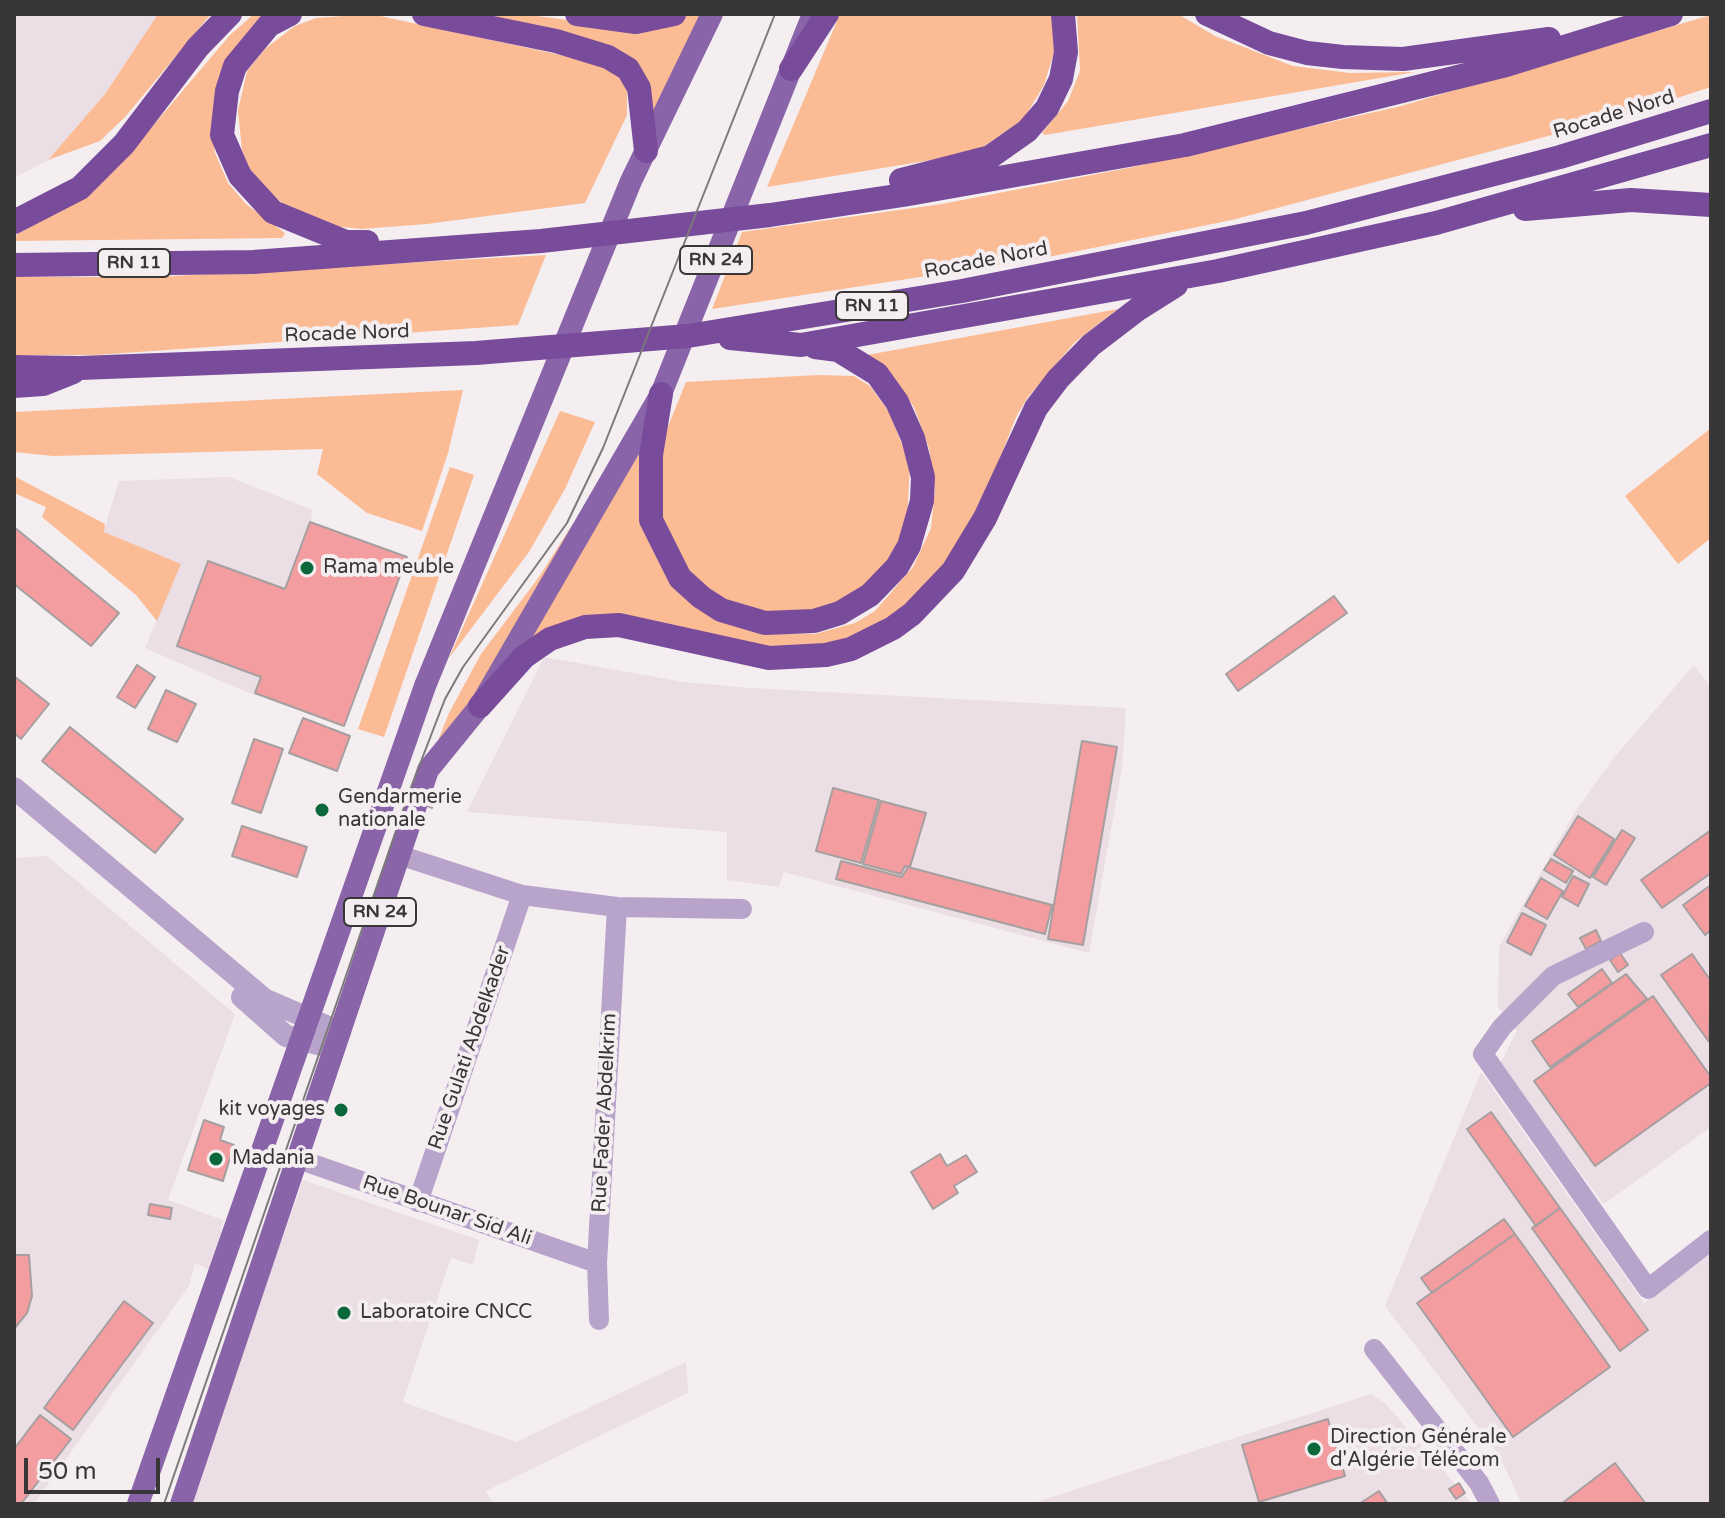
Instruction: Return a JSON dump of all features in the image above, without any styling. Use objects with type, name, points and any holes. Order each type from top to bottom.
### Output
[{"type":"highway","points":[[14,222],[80,188],[124,144],[198,47],[230,14]]},
{"type":"highway","points":[[290,14],[269,25],[235,66],[223,116],[222,135],[229,155],[240,176],[273,212],[346,242],[541,241]]},
{"type":"highway","points":[[424,14],[556,41],[608,57],[628,69],[639,88],[646,151]]},
{"type":"highway","points":[[577,14],[636,22],[674,14]]},
{"type":"highway","points":[[791,69],[827,14]]},
{"type":"highway","points":[[770,215],[990,157],[1016,139],[1047,108],[1061,79],[1066,52],[1063,14]]},
{"type":"highway","points":[[1207,14],[1269,43],[1307,53],[1403,59],[1561,37],[1657,14]]},
{"type":"highway","name":"RN 11","points":[[14,265],[253,262],[541,241],[770,215],[1185,145],[1506,65],[1671,14]]},
{"type":"highway","name":"Rocade Nord","points":[[14,367],[80,368],[476,353],[695,335],[962,291],[1306,223],[1560,157],[1711,111]]},
{"type":"highway","points":[[801,345],[1218,271],[1436,223],[1711,145]]},
{"type":"highway","points":[[1436,223],[1536,208],[1631,200],[1711,205]]},
{"type":"highway","points":[[480,706],[524,657],[550,639],[585,627],[619,625],[769,658],[838,652],[893,628],[912,614],[953,571],[985,518],[1036,408],[1058,379],[1091,345],[1138,309],[1178,284],[1218,271]]},
{"type":"highway","points":[[661,394],[651,455],[651,520],[680,578],[721,610],[765,623],[814,621],[840,613],[870,595],[897,567],[918,524],[923,477],[902,414],[877,374],[838,350],[695,335]]},
{"type":"highway","points":[[14,386],[43,384],[80,368]]},
{"type":"main road","name":"RN 24","points":[[138,1504],[233,1242],[303,1029],[425,686],[631,181],[712,14]]},
{"type":"main road","name":"RN 24","points":[[181,1504],[428,770],[480,706],[661,394],[813,14]]},
{"type":"street","points":[[14,788],[303,1029]]},
{"type":"street","points":[[14,801],[274,1028],[303,1029],[337,1040]]},
{"type":"street","points":[[399,855],[522,895],[617,907],[742,909]]},
{"type":"street","name":"Rue Gulati Abdelkader","points":[[418,1202],[522,895]]},
{"type":"street","name":"Rue Fader Abdelkrim","points":[[599,1320],[597,1263],[617,907]]},
{"type":"street","points":[[1644,932],[1553,976],[1502,1027],[1483,1054],[1648,1289],[1711,1240]]},
{"type":"street","name":"Rue Bounar Sid Ali","points":[[298,1159],[597,1263]]},
{"type":"street","points":[[1374,1349],[1479,1483],[1490,1504]]},
{"type":"shaded area","points":[[14,14],[158,14],[105,94],[48,160],[14,178]]},
{"type":"shaded area","points":[[158,14],[211,14],[125,117],[100,141],[48,160],[105,94]]},
{"type":"shaded area","points":[[254,14],[273,14],[211,124],[215,153],[228,183],[246,204],[285,233],[282,238],[15,241],[17,234],[78,201],[118,167],[230,35]]},
{"type":"shaded area","points":[[371,14],[602,64],[618,75],[627,89],[627,115],[585,203],[427,224],[361,229],[333,226],[295,212],[269,193],[250,171],[242,150],[238,111],[247,71],[266,48],[295,26],[316,18]]},
{"type":"shaded area","points":[[484,14],[521,14],[599,24],[677,21],[688,14],[702,14],[654,113],[638,75]]},
{"type":"shaded area","points":[[840,14],[1052,14],[1055,49],[1044,85],[1023,120],[974,153],[767,187]]},
{"type":"shaded area","points":[[1077,14],[1178,14],[1215,36],[1293,66],[1350,73],[1415,72],[1045,135],[1042,133],[1068,101],[1080,71]]},
{"type":"shaded area","points":[[1711,15],[1711,87],[1616,118],[1232,220],[1038,259],[712,309],[742,232],[942,204],[1133,167],[1401,106]]},
{"type":"shaded area","points":[[546,255],[518,325],[96,355],[14,355],[14,277],[155,277]]},
{"type":"shaded area","points":[[1118,309],[1075,342],[1028,397],[1016,417],[990,484],[950,558],[916,599],[877,627],[846,641],[793,649],[747,644],[649,620],[522,646],[643,446],[660,562],[771,633],[815,634],[855,623],[875,611],[913,567],[931,528],[935,489],[929,448],[914,407],[893,376],[867,355]]},
{"type":"shaded area","points":[[854,376],[870,386],[889,412],[910,464],[907,521],[888,565],[844,604],[794,617],[741,610],[691,576],[666,529],[660,507],[660,465],[665,434],[686,382]]},
{"type":"shaded area","points":[[463,390],[448,453],[422,531],[367,513],[317,474],[323,449],[53,456],[14,452],[14,412]]},
{"type":"shaded area","points":[[560,411],[595,422],[565,489],[529,552],[449,658]]},
{"type":"shaded area","points":[[1711,428],[1711,538],[1678,564],[1625,496]]},
{"type":"shaded area","points":[[450,467],[474,475],[384,737],[358,729]]},
{"type":"shaded area","points":[[14,476],[105,524],[104,532],[181,564],[157,621],[136,595],[42,517],[46,507],[14,493]]},
{"type":"shaded area","points":[[229,477],[312,510],[311,522],[407,557],[344,726],[249,693],[145,648],[180,564],[103,533],[119,481]]},
{"type":"shaded area","points":[[574,522],[503,657],[431,758],[449,713],[481,654],[539,577]]},
{"type":"shaded area","points":[[544,657],[683,682],[751,688],[1126,708],[1122,768],[1089,953],[784,872],[779,887],[727,880],[727,832],[467,812]]},
{"type":"shaded area","points":[[1694,665],[1711,688],[1711,1127],[1604,1204],[1499,1066],[1517,1031],[1498,1008],[1499,947],[1573,815],[1612,760]]},
{"type":"shaded area","points":[[47,856],[235,1014],[168,1200],[223,1220],[214,1272],[195,1263],[189,1286],[34,1504],[14,1504],[14,858]]},
{"type":"shaded area","points":[[1481,1072],[1644,1303],[1711,1253],[1711,1504],[1522,1504],[1499,1455],[1385,1306]]},
{"type":"shaded area","name":"Laboratoire CNCC","points":[[303,1180],[479,1240],[473,1265],[451,1258],[403,1402],[516,1442],[686,1362],[688,1393],[486,1491],[493,1504],[189,1504]]},
{"type":"shaded area","name":"Direction Générale d'Algérie Télécom","points":[[1371,1394],[1385,1403],[1472,1504],[1030,1504]]},
{"type":"building","points":[[310,522],[407,557],[344,726],[255,693],[261,677],[177,646],[208,561],[285,589]]},
{"type":"building","points":[[14,527],[119,613],[91,646],[14,584]]},
{"type":"building","points":[[1334,596],[1347,613],[1238,691],[1226,674]]},
{"type":"building","points":[[137,665],[155,677],[135,708],[117,697]]},
{"type":"building","points":[[14,676],[49,704],[21,739],[14,733]]},
{"type":"building","points":[[166,690],[196,704],[177,742],[148,729]]},
{"type":"building","points":[[303,718],[350,736],[337,771],[289,753]]},
{"type":"building","points":[[70,727],[183,819],[155,853],[42,761]]},
{"type":"building","points":[[254,739],[283,749],[261,813],[232,803]]},
{"type":"building","points":[[1082,741],[1117,747],[1083,945],[1048,939]]},
{"type":"building","points":[[833,788],[879,800],[861,863],[816,851]]},
{"type":"building","points":[[428,789],[438,792],[432,808],[423,804]]},
{"type":"building","points":[[881,801],[926,813],[910,867],[905,866],[901,874],[863,864]]},
{"type":"building","points":[[1578,816],[1614,839],[1590,878],[1554,855]]},
{"type":"building","points":[[242,826],[307,847],[297,877],[232,856]]},
{"type":"building","points":[[1622,830],[1635,838],[1606,885],[1593,877]]},
{"type":"building","points":[[1711,830],[1711,873],[1662,908],[1641,880]]},
{"type":"building","points":[[1551,859],[1573,871],[1566,883],[1544,870]]},
{"type":"building","points":[[841,861],[902,877],[908,867],[1052,905],[1045,934],[836,879]]},
{"type":"building","points":[[1573,876],[1589,884],[1578,906],[1562,897]]},
{"type":"building","points":[[1541,878],[1563,891],[1547,919],[1525,906]]},
{"type":"building","points":[[1711,885],[1711,930],[1705,935],[1683,905]]},
{"type":"building","points":[[1522,913],[1546,925],[1531,955],[1507,942]]},
{"type":"building","points":[[1596,930],[1601,941],[1586,949],[1580,938]]},
{"type":"building","points":[[1620,953],[1628,965],[1618,972],[1610,960]]},
{"type":"building","points":[[1692,954],[1711,981],[1709,1042],[1661,975]]},
{"type":"building","points":[[1602,969],[1612,983],[1578,1007],[1568,994]]},
{"type":"building","points":[[1626,974],[1647,999],[1550,1067],[1532,1041]]},
{"type":"building","points":[[1653,996],[1711,1077],[1711,1083],[1595,1166],[1534,1081]]},
{"type":"building","points":[[1491,1112],[1560,1208],[1536,1226],[1467,1129]]},
{"type":"building","points":[[204,1120],[224,1127],[220,1140],[234,1145],[223,1181],[188,1170]]},
{"type":"building","points":[[940,1154],[947,1166],[966,1155],[977,1172],[954,1186],[958,1193],[933,1209],[911,1172]]},
{"type":"building","points":[[150,1204],[172,1208],[170,1219],[148,1215]]},
{"type":"building","points":[[1560,1208],[1648,1330],[1620,1351],[1532,1228]]},
{"type":"building","points":[[1504,1219],[1515,1234],[1432,1293],[1421,1278]]},
{"type":"building","points":[[1515,1234],[1610,1367],[1513,1437],[1417,1303]]},
{"type":"building","points":[[14,1255],[29,1255],[32,1296],[27,1313],[14,1329]]},
{"type":"building","points":[[124,1301],[153,1323],[73,1430],[44,1408]]},
{"type":"building","points":[[40,1415],[71,1439],[21,1504],[14,1504],[14,1449]]},
{"type":"building","points":[[1328,1419],[1345,1476],[1259,1502],[1242,1445]]},
{"type":"building","points":[[1615,1463],[1646,1504],[1561,1504]]},
{"type":"building","points":[[1459,1483],[1465,1493],[1456,1499],[1449,1489]]},
{"type":"building","points":[[1379,1491],[1388,1504],[1359,1504]]},
{"type":"tram line","points":[[164,1504],[410,790],[445,699],[463,667],[567,523],[603,448],[775,14]]},
{"type":"place","name":"Rama meuble","points":[[307,568]]},
{"type":"place","name":"Gendarmerie nationale","points":[[322,810]]},
{"type":"place","name":"kit voyages","points":[[341,1110]]},
{"type":"place","name":"Madania","points":[[216,1159]]},
{"type":"place","name":"Laboratoire CNCC","points":[[344,1313]]},
{"type":"place","name":"Direction Générale d'Algérie Télécom","points":[[1314,1449]]}]
